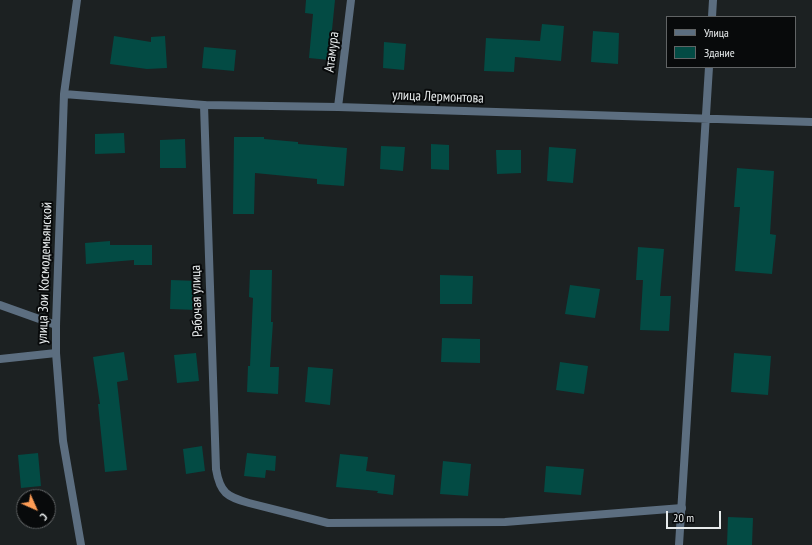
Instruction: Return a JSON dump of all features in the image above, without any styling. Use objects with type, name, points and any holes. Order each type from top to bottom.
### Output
[{"type":"street","name":"улица Зои Космодемьянской","points":[[77,0],[64,94],[56,353],[63,441],[81,545]]},
{"type":"street","name":"Атамура","points":[[338,107],[351,0]]},
{"type":"street","points":[[712,16],[713,0]]},
{"type":"street","points":[[679,545],[709,68]]},
{"type":"street","name":"улица Лермонтова","points":[[64,94],[204,105],[338,107],[812,122]]},
{"type":"street","name":"Рабочая улица","points":[[204,105],[216,469],[218,482],[226,494],[236,500],[328,523],[505,522],[682,508]]},
{"type":"street","points":[[0,305],[56,325]]},
{"type":"street","points":[[0,359],[56,353]]},
{"type":"building","points":[[306,0],[335,0],[329,60],[309,58],[313,14],[305,13]]},
{"type":"building","points":[[542,24],[564,26],[561,61],[515,57],[514,72],[484,71],[486,38],[540,41]]},
{"type":"building","points":[[593,31],[619,33],[618,64],[591,62]]},
{"type":"building","points":[[114,36],[151,42],[151,37],[165,36],[167,68],[147,69],[110,64]]},
{"type":"building","points":[[384,42],[406,44],[404,70],[383,68]]},
{"type":"building","points":[[204,47],[236,50],[234,71],[202,68]]},
{"type":"building","points":[[124,133],[125,153],[95,154],[95,134]]},
{"type":"building","points":[[234,137],[264,137],[264,139],[298,142],[298,144],[347,148],[344,186],[317,184],[317,179],[255,173],[254,214],[233,214]]},
{"type":"building","points":[[185,139],[186,168],[160,168],[160,140]]},
{"type":"building","points":[[431,144],[449,145],[449,170],[431,169]]},
{"type":"building","points":[[381,146],[405,147],[403,171],[380,169]]},
{"type":"building","points":[[549,147],[576,149],[573,183],[547,181]]},
{"type":"building","points":[[496,150],[521,150],[521,173],[497,174]]},
{"type":"building","points":[[737,168],[774,171],[770,234],[776,235],[772,274],[735,271],[740,207],[734,207]]},
{"type":"building","points":[[110,241],[110,245],[152,245],[152,265],[134,265],[134,260],[86,264],[85,243]]},
{"type":"building","points":[[638,247],[664,249],[660,296],[671,296],[669,331],[640,330],[643,280],[636,280]]},
{"type":"building","points":[[250,270],[272,270],[271,322],[273,322],[270,367],[279,367],[278,394],[247,392],[248,366],[250,366],[253,298],[249,297]]},
{"type":"building","points":[[440,275],[473,276],[472,304],[440,304]]},
{"type":"building","points":[[171,280],[198,281],[197,310],[170,309]]},
{"type":"building","points":[[570,285],[600,289],[595,318],[565,314]]},
{"type":"building","points":[[442,338],[480,339],[480,363],[441,362]]},
{"type":"building","points":[[124,352],[128,380],[117,382],[127,470],[105,472],[98,404],[100,404],[93,357]]},
{"type":"building","points":[[196,353],[199,381],[177,383],[174,355]]},
{"type":"building","points":[[734,353],[771,356],[768,395],[731,392]]},
{"type":"building","points":[[560,362],[588,366],[584,394],[556,390]]},
{"type":"building","points":[[308,367],[333,369],[330,405],[305,402]]},
{"type":"building","points":[[202,446],[205,471],[186,474],[183,449]]},
{"type":"building","points":[[38,453],[41,486],[21,488],[18,455]]},
{"type":"building","points":[[247,453],[276,456],[275,471],[266,470],[265,478],[244,476]]},
{"type":"building","points":[[340,454],[368,457],[366,471],[395,475],[393,495],[377,493],[378,491],[336,487]]},
{"type":"building","points":[[443,461],[471,464],[468,496],[440,494]]},
{"type":"building","points":[[546,466],[584,469],[581,495],[544,492]]},
{"type":"building","points":[[728,517],[753,518],[752,545],[727,545]]}]
